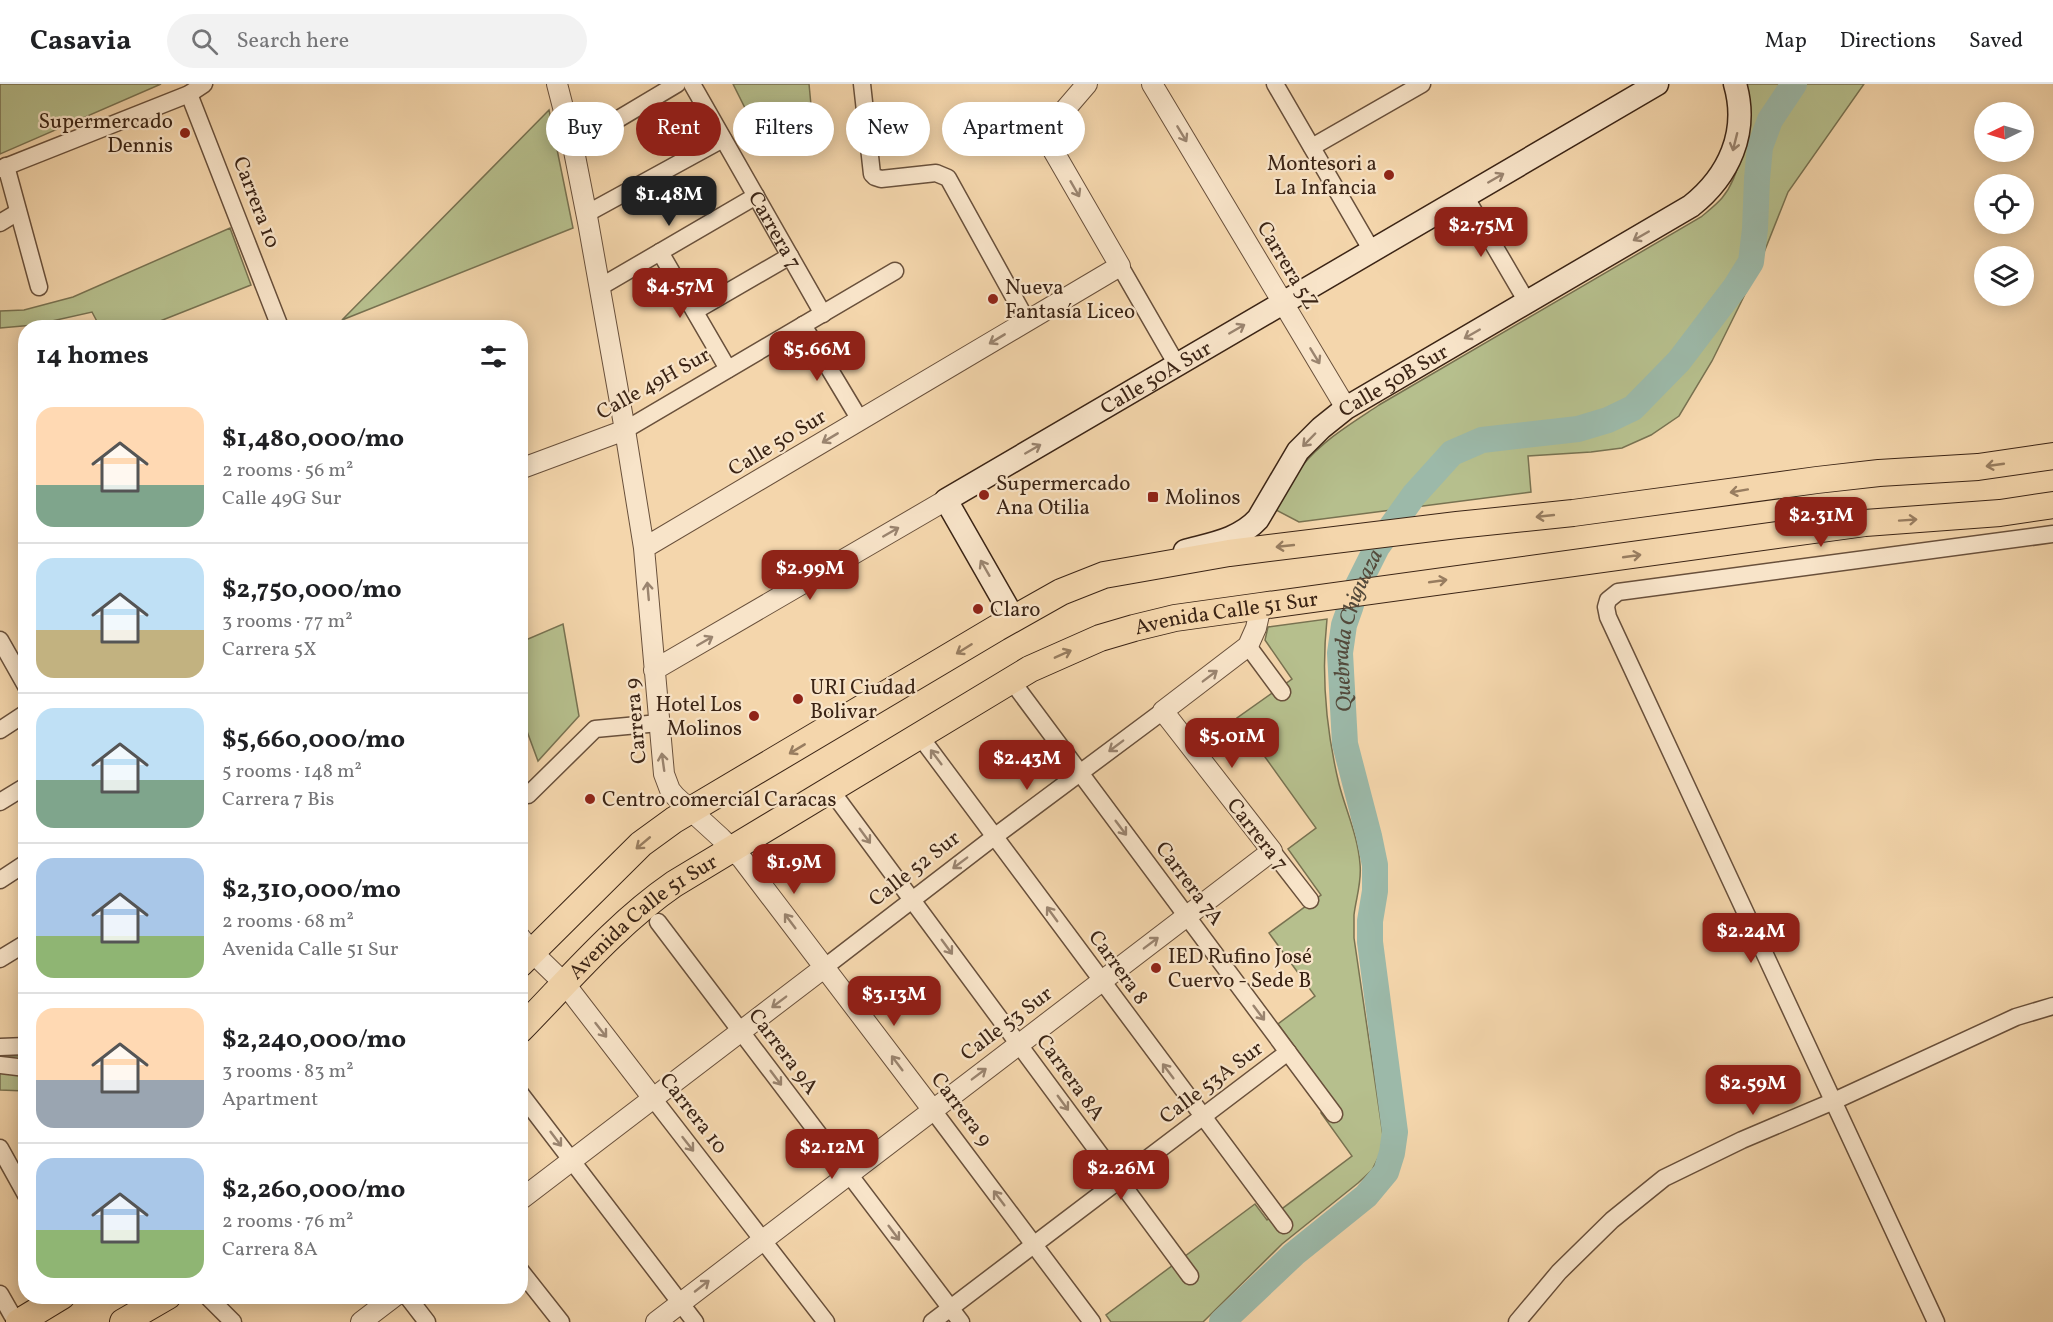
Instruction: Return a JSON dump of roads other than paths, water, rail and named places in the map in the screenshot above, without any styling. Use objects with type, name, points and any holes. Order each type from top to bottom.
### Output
[{"type":"main road","name":"Calle 50B Sur","points":[[1122,570],[1246,532],[1258,519],[1298,451],[1346,408],[1691,206],[1712,188],[1730,159],[1740,120],[1735,84]]},
{"type":"main road","name":"Calle 50A Sur","points":[[946,500],[1650,86]]},
{"type":"main road","points":[[528,947],[641,844],[691,810],[1014,619],[1082,582],[1122,570],[1229,553],[1573,513],[1818,480],[1879,473],[1978,467],[2053,456]]},
{"type":"main road","points":[[946,500],[1014,619]]},
{"type":"main road","name":"Avenida Calle 51 Sur","points":[[528,1022],[622,927],[659,894],[1011,680],[1111,634],[1175,618],[1380,589],[1865,523],[1969,516],[2053,505]]},
{"type":"main road","points":[[18,1322],[48,1304]]},
{"type":"main road","points":[[123,1322],[154,1304]]},
{"type":"street","points":[[39,287],[3,167],[189,94],[204,84]]},
{"type":"street","name":"Carrera 9","points":[[557,84],[562,102]]},
{"type":"street","points":[[624,116],[677,84]]},
{"type":"street","name":"Carrera 7","points":[[692,84],[823,314]]},
{"type":"street","points":[[862,84],[871,170],[875,177],[881,179],[936,173],[942,174],[951,182],[1027,321]]},
{"type":"street","points":[[1087,84],[1050,128],[1048,137],[1050,145],[1177,364]]},
{"type":"street","name":"Carrera 5Z","points":[[1152,84],[1346,408]]},
{"type":"street","points":[[1275,84],[1372,250]]},
{"type":"street","points":[[1312,147],[1411,87]]},
{"type":"street","name":"Carrera 10","points":[[189,94],[277,320]]},
{"type":"street","points":[[586,214],[723,139]]},
{"type":"street","name":"Carrera 9","points":[[575,156],[600,287],[644,548],[659,723],[667,783],[675,796],[732,848],[825,967],[1092,1322]]},
{"type":"street","points":[[600,287],[756,196]]},
{"type":"street","points":[[1466,196],[1527,302]]},
{"type":"street","points":[[0,223],[18,212]]},
{"type":"street","points":[[660,252],[729,369]]},
{"type":"street","points":[[695,311],[790,256]]},
{"type":"street","name":"Calle 50 Sur","points":[[644,548],[1120,266]]},
{"type":"street","name":"Calle 49H Sur","points":[[528,467],[625,430],[895,271]]},
{"type":"street","points":[[802,325],[860,420]]},
{"type":"street","name":"Calle 50A Sur","points":[[654,670],[946,500]]},
{"type":"street","points":[[1936,1322],[1608,617],[1608,600],[1618,592],[2053,534]]},
{"type":"street","points":[[1261,606],[1256,628],[1248,646],[1282,692]]},
{"type":"street","points":[[0,640],[18,672]]},
{"type":"street","name":"Calle 52 Sur","points":[[528,1194],[652,1097],[1248,646]]},
{"type":"street","name":"Carrera 7A","points":[[1011,680],[1334,1113]]},
{"type":"street","name":"Carrera 7","points":[[1163,711],[1310,900]]},
{"type":"street","points":[[0,730],[18,718]]},
{"type":"street","points":[[528,795],[595,729],[659,723]]},
{"type":"street","name":"Carrera 8","points":[[919,735],[1202,1118],[1284,1225]]},
{"type":"street","name":"Carrera 8A","points":[[830,789],[1190,1276]]},
{"type":"street","points":[[0,802],[18,791]]},
{"type":"street","name":"Calle 53 Sur","points":[[656,1322],[1272,851]]},
{"type":"street","points":[[0,879],[18,868]]},
{"type":"street","name":"Carrera 9A","points":[[658,922],[962,1322]]},
{"type":"street","points":[[0,959],[18,948]]},
{"type":"street","name":"Carrera 10","points":[[528,954],[565,984],[826,1322]]},
{"type":"street","points":[[1517,1322],[1559,1272],[1612,1220],[1664,1178],[1742,1140],[1834,1101],[2016,1017],[2053,1006]]},
{"type":"street","points":[[0,1047],[18,1047]]},
{"type":"street","name":"Calle 53A Sur","points":[[932,1322],[1288,1052]]},
{"type":"street","points":[[0,1065],[18,1067]]},
{"type":"street","points":[[528,1103],[695,1322]]},
{"type":"street","points":[[0,1148],[18,1181]]},
{"type":"street","points":[[528,1280],[561,1322]]},
{"type":"street","points":[[0,1294],[18,1322]]},
{"type":"street","points":[[215,1304],[232,1322]]},
{"type":"street","points":[[361,1322],[385,1304]]},
{"type":"street","points":[[412,1304],[427,1322]]},
{"type":"waterway","name":"Quebrada Chiguaza","points":[[1222,1322],[1294,1254],[1366,1196],[1386,1172],[1392,1153],[1395,1132],[1370,942],[1375,865],[1345,744],[1340,653],[1344,625],[1355,591],[1377,547],[1414,495],[1452,453],[1482,440],[1578,429],[1608,420],[1633,408],[1679,361],[1736,286],[1751,262],[1760,147],[1770,120],[1794,84]]},
{"type":"place","name":"Supermercado Dennis","points":[[185,133]]},
{"type":"place","name":"Montesori a La Infancia","points":[[1389,175]]},
{"type":"place","name":"Nueva Fantasía Liceo","points":[[993,299]]},
{"type":"place","name":"Supermercado Ana Otilia","points":[[984,495]]},
{"type":"place","name":"Molinos","points":[[1153,497]]},
{"type":"place","name":"Claro","points":[[978,609]]},
{"type":"place","name":"URI Ciudad Bolivar","points":[[798,699]]},
{"type":"place","name":"Hotel Los Molinos","points":[[754,716]]},
{"type":"place","name":"Centro comercial Caracas","points":[[590,799]]},
{"type":"place","name":"IED Rufino José Cuervo - Sede B","points":[[1156,968]]}]
